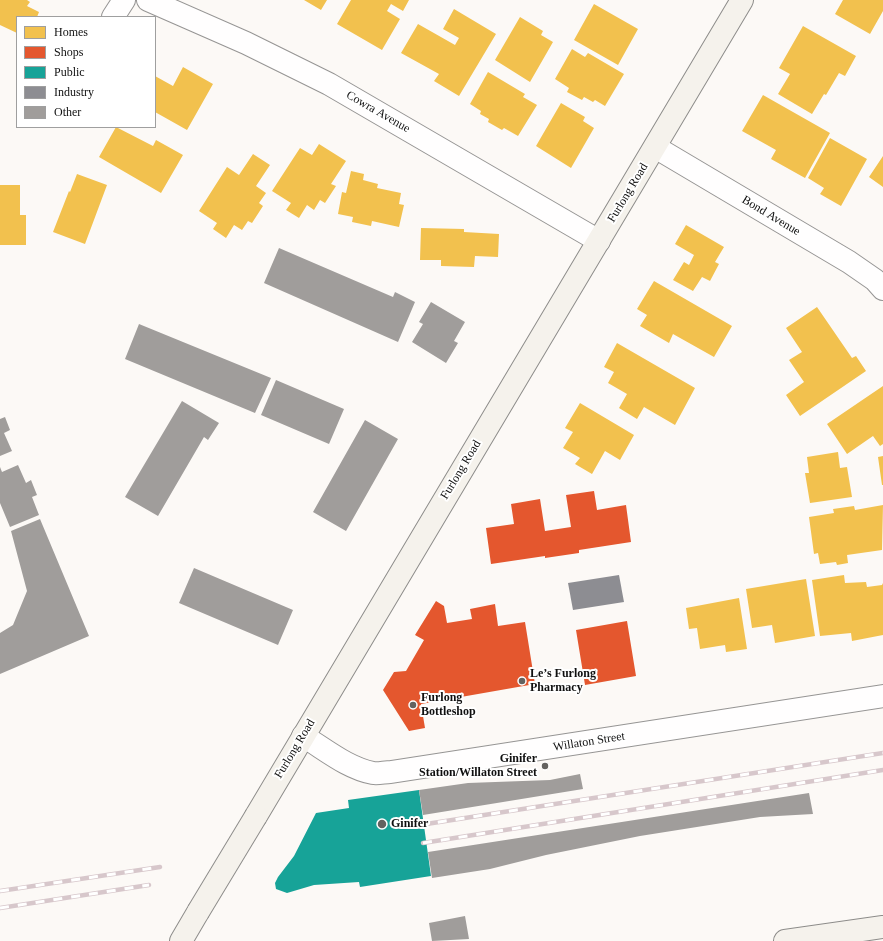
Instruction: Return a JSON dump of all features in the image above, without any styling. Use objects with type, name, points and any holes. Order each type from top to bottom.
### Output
[{"type":"main road","name":"Furlong Road","points":[[191,930],[303,736],[742,0]]},
{"type":"main road","points":[[785,941],[883,926]]},
{"type":"street","points":[[114,16],[124,0]]},
{"type":"street","name":"Cowra Avenue","points":[[148,0],[246,43],[329,84],[599,241]]},
{"type":"street","name":"Bond Avenue","points":[[655,147],[849,262],[875,280],[883,289]]},
{"type":"street","name":"Willaton Street","points":[[303,736],[358,768],[374,773],[883,696]]},
{"type":"building: Homes","points":[[0,0],[27,0],[30,2],[27,6],[39,12],[37,16],[16,16],[16,33],[0,25]]},
{"type":"building: Homes","points":[[304,0],[327,0],[321,10]]},
{"type":"building: Homes","points":[[351,0],[409,0],[403,11],[391,4],[387,11],[400,19],[382,50],[337,24]]},
{"type":"building: Homes","points":[[843,0],[883,0],[883,11],[870,34],[835,14]]},
{"type":"building: Homes","points":[[594,4],[638,29],[618,65],[574,40]]},
{"type":"building: Homes","points":[[454,9],[496,34],[459,96],[434,81],[439,74],[401,53],[418,24],[455,45],[459,38],[443,29]]},
{"type":"building: Homes","points":[[520,17],[543,31],[541,35],[553,42],[530,82],[495,60]]},
{"type":"building: Homes","points":[[803,26],[856,56],[845,76],[839,73],[826,95],[824,94],[812,114],[778,94],[790,74],[779,68]]},
{"type":"building: Homes","points":[[572,49],[585,57],[588,53],[624,74],[605,106],[595,100],[593,102],[584,97],[582,100],[567,92],[569,88],[555,79]]},
{"type":"building: Homes","points":[[183,67],[213,84],[187,130],[156,113],[156,77],[173,86]]},
{"type":"building: Homes","points":[[488,72],[525,94],[523,97],[537,105],[518,136],[504,128],[502,130],[488,122],[489,119],[480,114],[481,111],[470,104]]},
{"type":"building: Homes","points":[[763,95],[830,133],[805,178],[771,159],[776,150],[742,131]]},
{"type":"building: Homes","points":[[561,103],[585,117],[583,121],[594,128],[571,168],[536,146]]},
{"type":"building: Homes","points":[[115,128],[153,146],[156,140],[183,155],[161,193],[99,157]]},
{"type":"building: Homes","points":[[830,138],[867,159],[841,206],[820,194],[824,188],[808,178]]},
{"type":"building: Homes","points":[[319,144],[346,161],[331,184],[336,186],[325,203],[320,200],[314,210],[307,205],[299,218],[286,210],[291,203],[272,191],[300,148],[312,155]]},
{"type":"building: Homes","points":[[253,154],[270,165],[256,186],[266,193],[259,203],[263,206],[252,223],[248,221],[242,230],[234,225],[226,238],[213,229],[217,223],[199,211],[227,167],[239,175]]},
{"type":"building: Homes","points":[[883,156],[883,187],[869,177]]},
{"type":"building: Homes","points":[[351,171],[364,174],[363,180],[378,184],[377,188],[401,193],[399,204],[404,205],[399,227],[372,221],[371,226],[352,222],[353,217],[338,214],[342,192],[346,193]]},
{"type":"building: Homes","points":[[77,174],[107,185],[85,244],[53,232]]},
{"type":"building: Homes","points":[[0,185],[20,185],[20,215],[26,215],[26,245],[0,245]]},
{"type":"building: Homes","points":[[686,225],[724,247],[715,262],[719,264],[710,281],[702,277],[693,291],[673,280],[684,262],[689,265],[694,255],[675,244]]},
{"type":"building: Homes","points":[[421,228],[464,229],[464,232],[499,234],[498,257],[475,256],[474,267],[441,266],[441,260],[420,260]]},
{"type":"building: Homes","points":[[654,281],[732,326],[714,357],[673,334],[669,343],[640,326],[647,315],[637,309]]},
{"type":"building: Homes","points":[[817,307],[852,358],[856,356],[866,371],[800,416],[786,395],[804,382],[789,360],[802,352],[786,328]]},
{"type":"building: Homes","points":[[617,343],[695,388],[675,425],[644,407],[637,419],[619,408],[627,394],[608,383],[614,372],[604,367]]},
{"type":"building: Homes","points":[[883,386],[883,444],[880,446],[873,436],[847,454],[827,424]]},
{"type":"building: Homes","points":[[580,403],[634,435],[620,460],[605,451],[592,474],[575,464],[580,458],[563,448],[573,432],[565,428]]},
{"type":"building: Homes","points":[[838,452],[840,468],[847,467],[852,497],[810,503],[805,473],[809,473],[807,457]]},
{"type":"building: Homes","points":[[883,456],[883,485],[882,485],[878,457]]},
{"type":"building: Homes","points":[[883,505],[882,550],[847,555],[848,563],[837,565],[836,562],[820,564],[818,553],[814,554],[809,517],[834,513],[833,509],[854,506],[855,510]]},
{"type":"building: Homes","points":[[844,575],[845,583],[866,582],[867,587],[882,585],[883,583],[883,635],[852,641],[851,633],[820,636],[812,580]]},
{"type":"building: Homes","points":[[806,579],[815,636],[775,643],[772,625],[752,628],[746,589]]},
{"type":"building: Homes","points":[[739,598],[747,649],[726,652],[725,645],[700,649],[697,628],[689,629],[686,608]]},
{"type":"building: Shops","points":[[594,491],[597,510],[626,505],[631,542],[579,550],[579,553],[545,558],[545,556],[491,564],[486,528],[514,524],[511,504],[540,499],[545,531],[571,527],[566,495]]},
{"type":"building: Shops","points":[[436,601],[444,606],[447,623],[472,619],[470,609],[495,604],[498,626],[525,622],[535,684],[421,704],[425,728],[409,731],[383,690],[394,672],[406,671],[424,640],[415,635]]},
{"type":"building: Shops","points":[[627,621],[636,676],[585,685],[576,630]]},
{"type":"building: Public","points":[[419,790],[431,876],[360,887],[359,882],[314,885],[287,893],[276,889],[275,883],[278,877],[294,856],[316,813],[349,808],[348,800]]},
{"type":"building: Industry","points":[[619,575],[624,602],[573,610],[568,583]]},
{"type":"building: Other","points":[[279,248],[393,297],[395,292],[415,302],[398,342],[264,283]]},
{"type":"building: Other","points":[[431,302],[465,322],[454,341],[458,343],[446,363],[412,342],[423,324],[419,322]]},
{"type":"building: Other","points":[[139,324],[271,378],[255,413],[125,359]]},
{"type":"building: Other","points":[[276,380],[344,409],[329,444],[261,415]]},
{"type":"building: Other","points":[[182,401],[219,423],[208,440],[204,437],[158,516],[125,497]]},
{"type":"building: Other","points":[[5,417],[10,430],[4,433],[12,451],[0,456],[0,419]]},
{"type":"building: Other","points":[[365,420],[398,439],[346,531],[313,512]]},
{"type":"building: Other","points":[[18,465],[26,483],[31,480],[37,495],[32,497],[39,515],[10,527],[0,503],[0,467],[2,472]]},
{"type":"building: Other","points":[[40,519],[89,636],[0,674],[0,633],[13,625],[27,591],[11,531]]},
{"type":"building: Other","points":[[194,568],[293,610],[278,645],[179,603]]},
{"type":"building: Other","points":[[580,774],[583,789],[423,815],[419,790],[468,783],[550,780]]},
{"type":"building: Other","points":[[809,793],[813,814],[760,817],[640,836],[546,855],[490,869],[432,878],[428,852]]},
{"type":"building: Other","points":[[465,916],[469,939],[432,941],[429,923]]},
{"type":"railway","points":[[420,825],[883,753]]},
{"type":"railway","points":[[423,843],[883,770]]},
{"type":"railway","points":[[0,891],[160,867]]},
{"type":"railway","points":[[0,908],[149,885]]},
{"type":"place","name":"Le’s Furlong Pharmacy","points":[[522,681]]},
{"type":"place","name":"Furlong Bottleshop","points":[[413,705]]},
{"type":"place","name":"Ginifer Station/Willaton Street","points":[[545,766]]},
{"type":"place","name":"Ginifer","points":[[382,824]]}]
